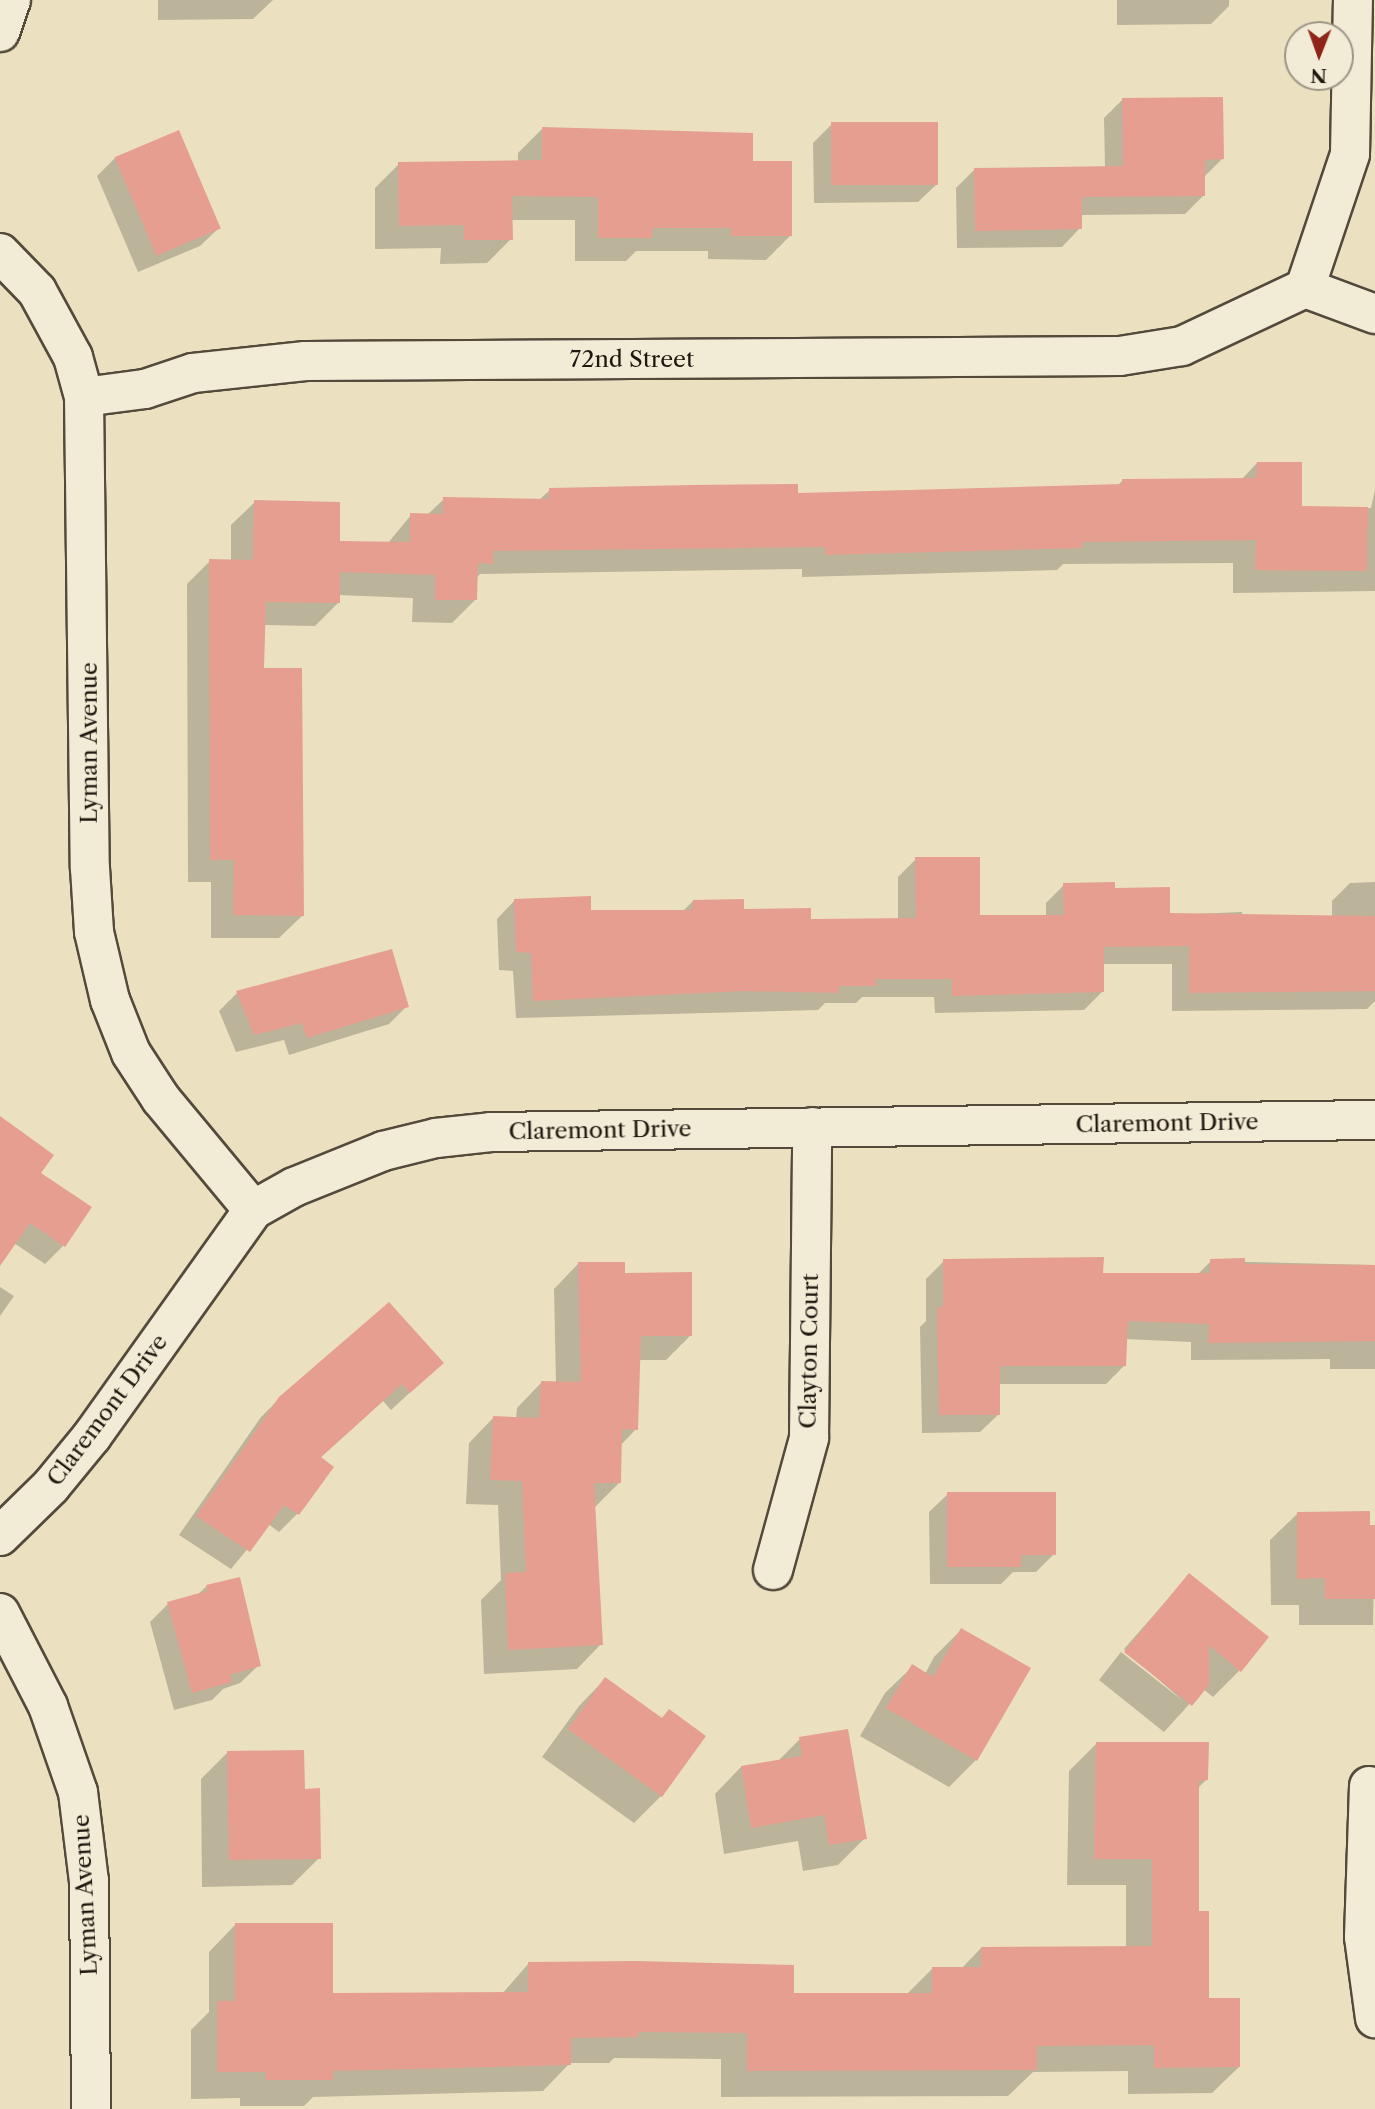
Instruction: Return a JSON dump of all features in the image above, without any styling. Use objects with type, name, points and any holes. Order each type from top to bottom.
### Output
[{"type":"street","points":[[0,32],[11,0]]},
{"type":"street","points":[[1353,0],[1350,154],[1305,288],[1375,314]]},
{"type":"street","name":"Lyman Avenue","points":[[0,253],[37,292],[72,358],[84,397],[94,932],[110,1000],[131,1053],[161,1099],[253,1210]]},
{"type":"street","name":"72nd Street","points":[[84,397],[145,389],[192,373],[305,361],[1120,356],[1182,346],[1305,288]]},
{"type":"street","name":"Claremont Drive","points":[[0,1536],[51,1486],[92,1436],[253,1210],[335,1170],[436,1138],[491,1132],[1375,1120]]},
{"type":"street","name":"Clayton Court","points":[[773,1570],[809,1438],[812,1127]]},
{"type":"street","name":"Lyman Avenue","points":[[0,1613],[48,1706],[78,1792],[89,1881],[91,2109]]},
{"type":"street","points":[[1369,1786],[1364,1937],[1375,2018]]},
{"type":"building","points":[[1223,97],[1224,159],[1205,160],[1205,196],[1082,197],[1082,229],[975,231],[974,168],[1123,166],[1122,98]]},
{"type":"building","points":[[831,122],[938,122],[938,185],[831,185]]},
{"type":"building","points":[[542,127],[753,133],[753,161],[792,161],[792,236],[731,236],[731,228],[652,228],[652,238],[598,238],[598,197],[512,196],[513,240],[464,240],[464,225],[399,226],[398,162],[542,160]]},
{"type":"building","points":[[179,130],[221,228],[156,256],[115,157]]},
{"type":"building","points":[[1257,462],[1302,462],[1302,506],[1368,507],[1367,571],[1255,570],[1256,540],[1082,542],[1082,548],[825,555],[825,547],[493,551],[493,564],[478,563],[477,600],[435,600],[435,575],[340,572],[340,603],[266,602],[264,668],[302,668],[304,916],[233,915],[234,860],[210,860],[209,559],[253,560],[254,500],[340,502],[340,541],[410,542],[410,513],[443,514],[443,497],[549,499],[549,488],[691,485],[798,484],[798,493],[1122,484],[1122,479],[1256,478]]},
{"type":"building","points":[[915,857],[980,857],[980,915],[1064,915],[1063,883],[1115,882],[1115,888],[1170,887],[1170,913],[1375,916],[1375,991],[1189,993],[1189,946],[1104,947],[1104,992],[952,996],[952,979],[875,979],[876,986],[839,986],[838,993],[745,991],[533,1001],[531,953],[516,952],[514,899],[591,896],[591,910],[692,910],[693,900],[744,899],[744,909],[811,908],[811,919],[916,918]]},
{"type":"building","points":[[392,949],[409,1007],[307,1038],[302,1023],[254,1035],[236,991]]},
{"type":"building","points":[[0,1116],[54,1155],[41,1173],[92,1207],[65,1247],[30,1223],[0,1266]]},
{"type":"building","points":[[1104,1257],[1103,1273],[1210,1273],[1210,1259],[1245,1258],[1245,1264],[1375,1265],[1375,1341],[1208,1343],[1209,1324],[1128,1321],[1126,1366],[1000,1366],[1000,1415],[939,1415],[937,1307],[943,1307],[943,1259]]},
{"type":"building","points":[[578,1262],[625,1262],[625,1273],[692,1272],[692,1336],[641,1336],[638,1430],[622,1429],[621,1483],[594,1483],[603,1645],[508,1650],[505,1573],[526,1572],[522,1481],[490,1480],[493,1416],[539,1418],[541,1381],[581,1382]]},
{"type":"building","points":[[389,1302],[444,1363],[410,1393],[402,1384],[321,1457],[334,1467],[299,1515],[284,1505],[250,1552],[196,1516],[279,1397]]},
{"type":"building","points":[[947,1492],[1056,1492],[1056,1555],[1021,1555],[1021,1567],[947,1567]]},
{"type":"building","points":[[1370,1511],[1370,1525],[1375,1525],[1375,1599],[1325,1599],[1325,1578],[1297,1579],[1297,1512]]},
{"type":"building","points":[[1189,1573],[1269,1637],[1241,1672],[1209,1645],[1209,1685],[1192,1706],[1124,1652]]},
{"type":"building","points":[[240,1577],[261,1666],[230,1675],[232,1682],[192,1693],[167,1602],[207,1591],[206,1585]]},
{"type":"building","points":[[961,1628],[1031,1668],[977,1761],[886,1708],[912,1664],[933,1677]]},
{"type":"building","points":[[605,1677],[662,1718],[669,1709],[706,1736],[662,1797],[568,1729]]},
{"type":"building","points":[[848,1729],[867,1839],[829,1845],[824,1815],[751,1828],[741,1766],[802,1756],[799,1737]]},
{"type":"building","points":[[1096,1742],[1209,1742],[1208,1780],[1199,1781],[1199,1911],[1209,1911],[1209,1998],[1240,1998],[1240,2067],[1154,2068],[1154,2045],[1037,2046],[1037,2070],[747,2071],[747,2033],[638,2032],[638,2037],[571,2038],[571,2065],[333,2071],[333,2080],[266,2080],[266,2072],[217,2072],[217,2001],[235,2001],[235,1923],[333,1923],[333,1993],[528,1992],[528,1962],[637,1961],[794,1965],[794,1993],[932,1993],[932,1967],[981,1967],[981,1947],[1152,1946],[1152,1859],[1094,1859]]},
{"type":"building","points":[[304,1750],[305,1789],[320,1788],[321,1859],[229,1860],[227,1751]]}]
